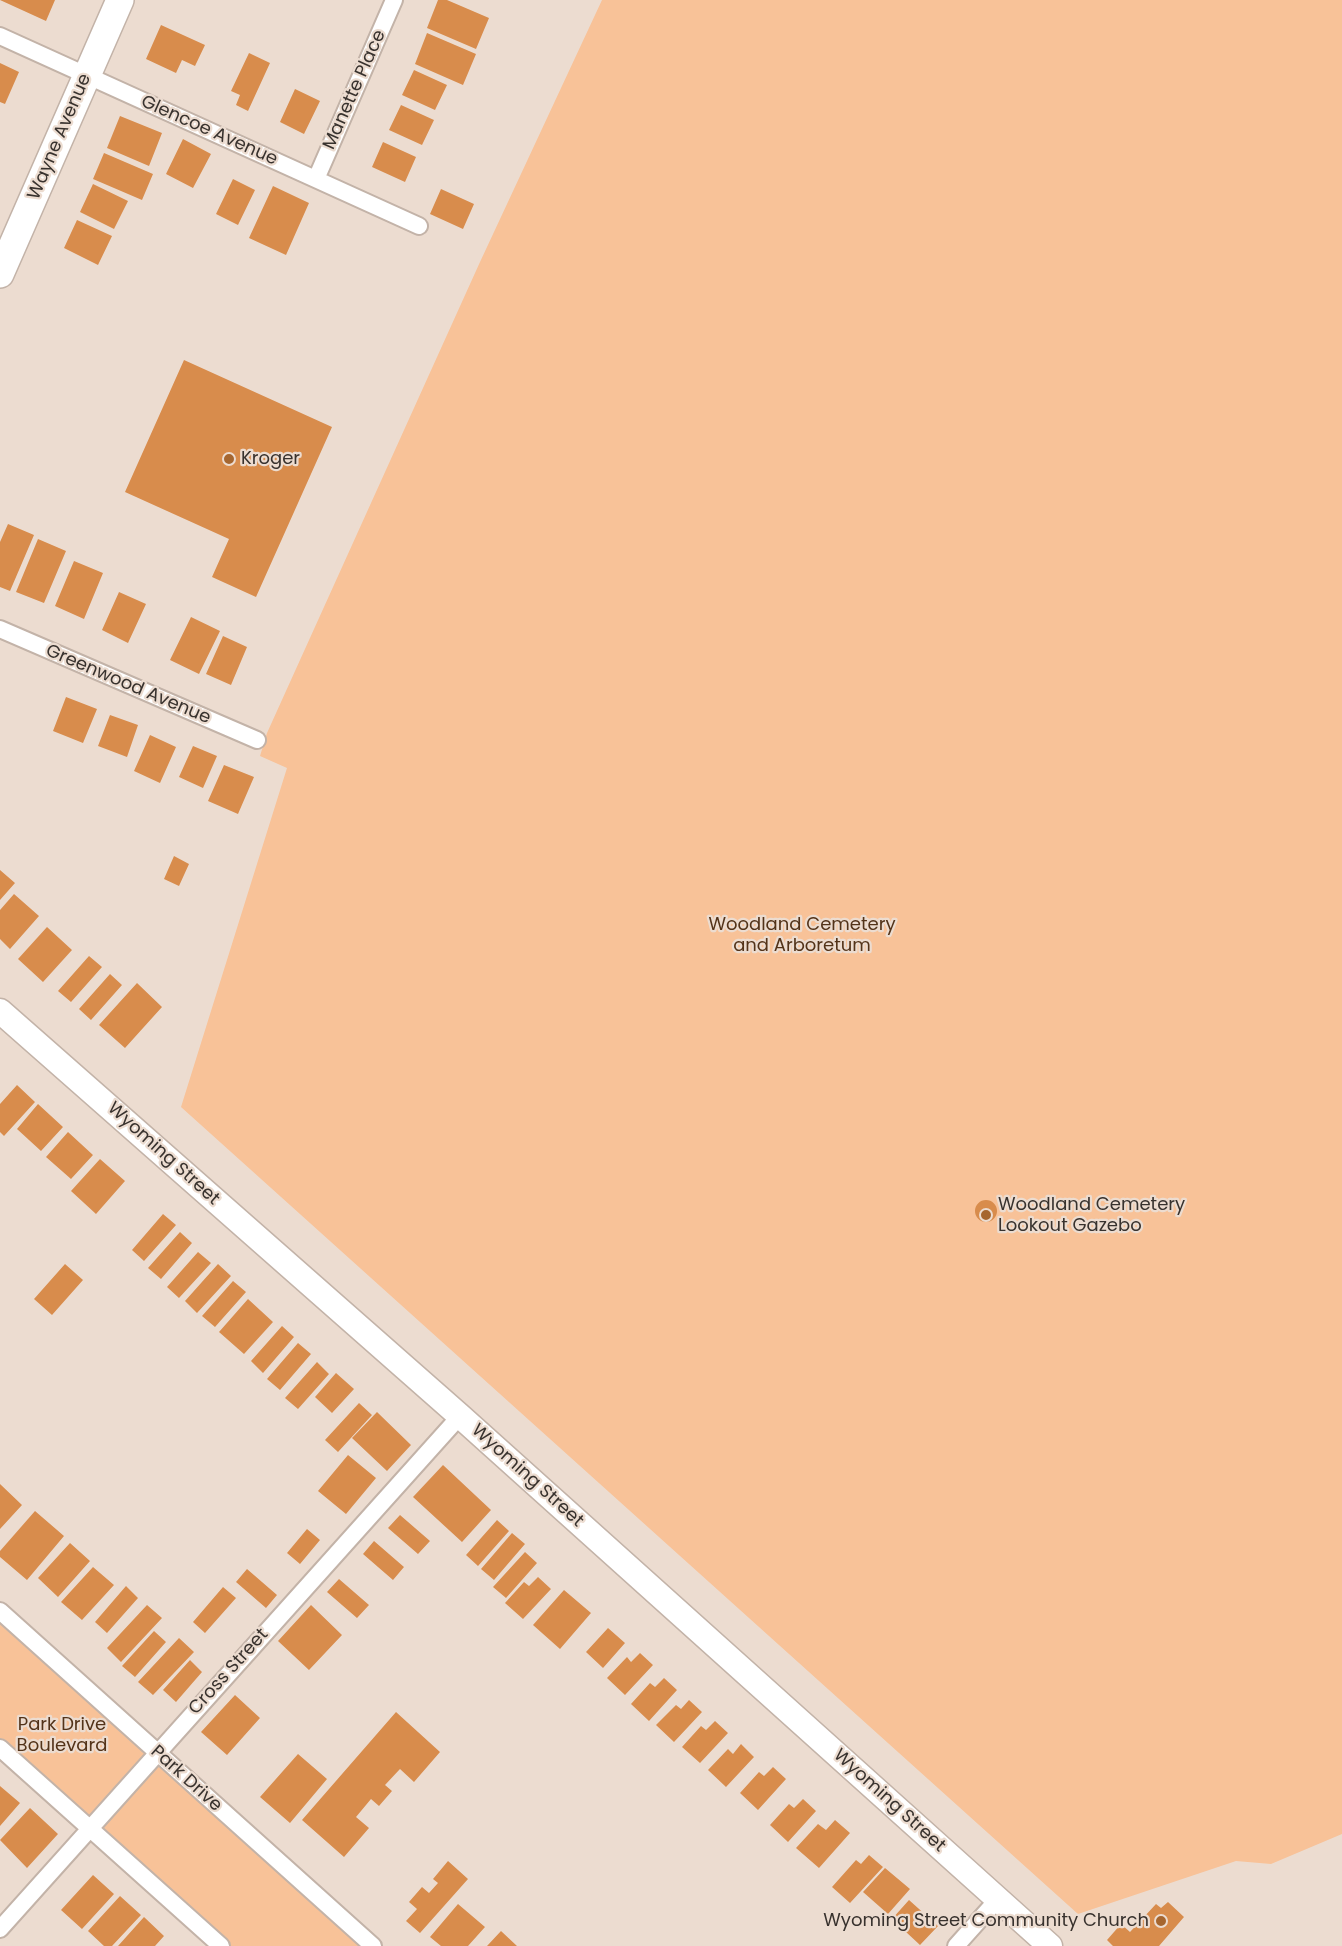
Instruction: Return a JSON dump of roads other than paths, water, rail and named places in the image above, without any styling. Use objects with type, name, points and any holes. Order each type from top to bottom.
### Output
[{"type":"main road","name":"Wayne Avenue","points":[[0,274],[120,0]]},
{"type":"street","name":"Manette Place","points":[[316,179],[394,0]]},
{"type":"street","name":"Glencoe Avenue","points":[[0,36],[419,226]]},
{"type":"street","name":"Greenwood Avenue","points":[[0,629],[256,740]]},
{"type":"street","name":"Wyoming Street","points":[[0,1011],[460,1416],[1050,1946]]},
{"type":"street","name":"Cross Street","points":[[0,1929],[460,1416]]},
{"type":"street","name":"Park Drive","points":[[0,1611],[373,1946]]},
{"type":"street","points":[[0,1748],[221,1946]]},
{"type":"street","points":[[956,1946],[998,1899]]},
{"type":"place","name":"Kroger","points":[[229,459]]},
{"type":"place","name":"Woodland Cemetery Lookout Gazebo","points":[[986,1215]]},
{"type":"place","name":"Wyoming Street Community Church","points":[[1161,1921]]},
{"type":"park label","name":"Woodland Cemetery and Arboretum","points":[[802,935]]},
{"type":"park label","name":"Park Drive Boulevard","points":[[62,1735]]}]
